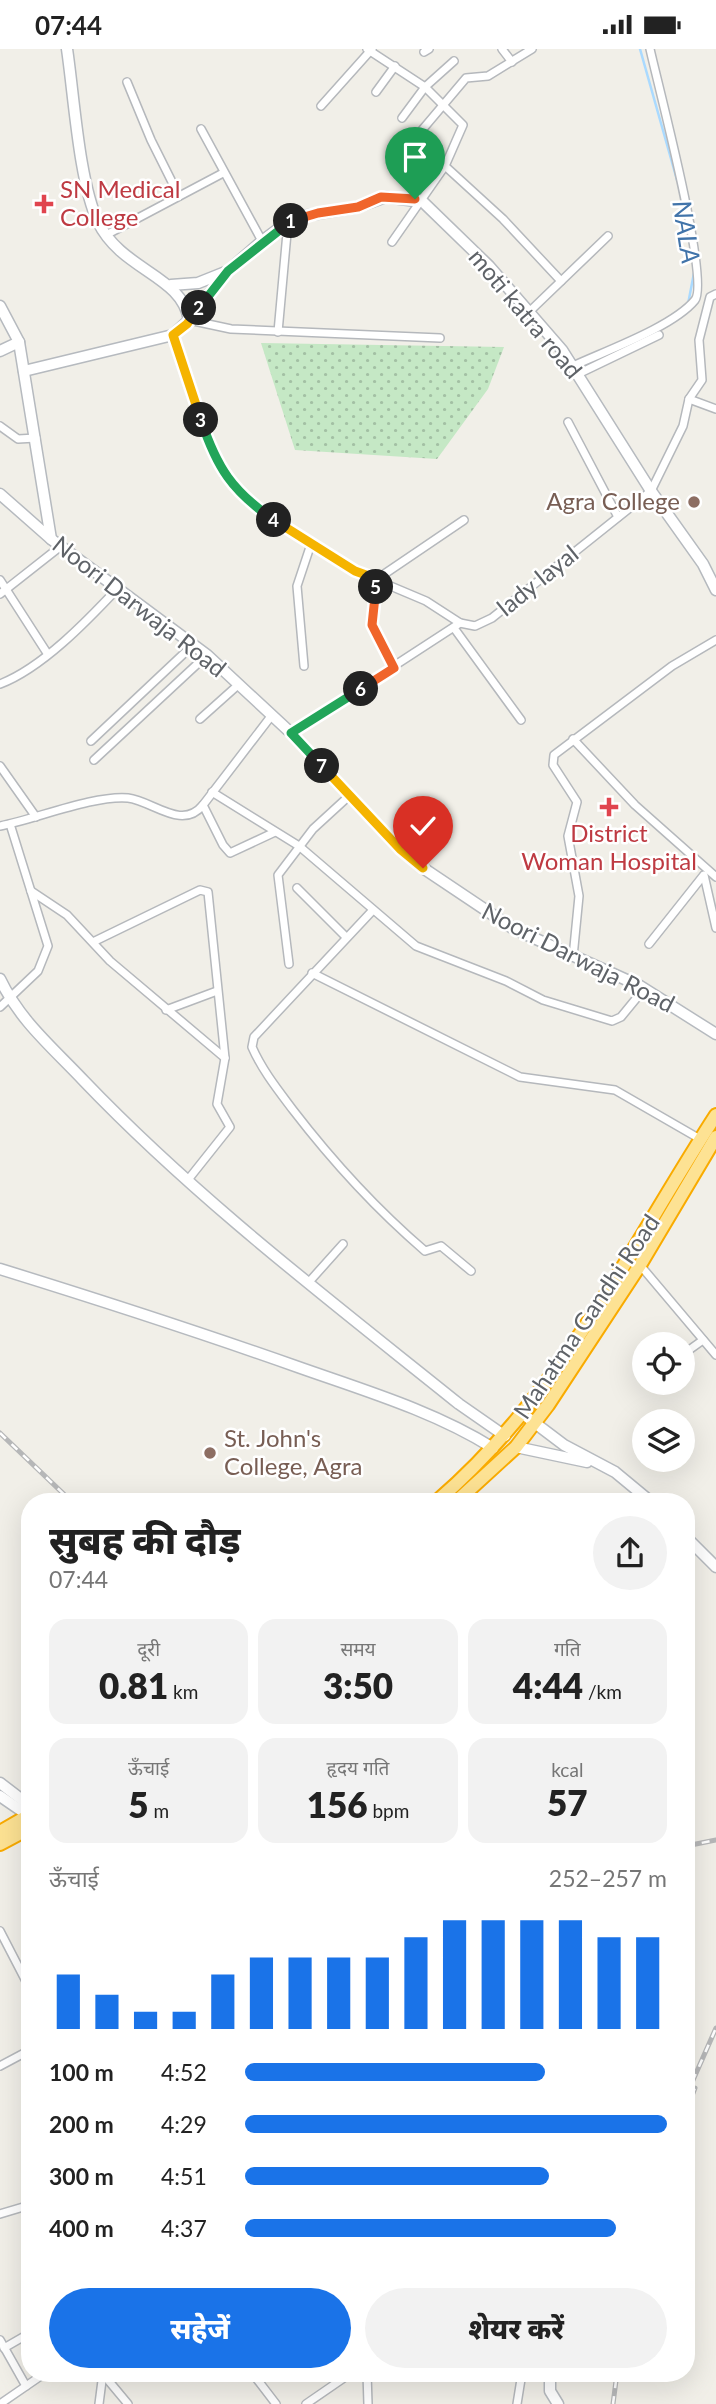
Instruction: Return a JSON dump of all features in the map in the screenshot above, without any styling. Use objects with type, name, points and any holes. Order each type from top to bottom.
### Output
[{"type":"highway","name":"Mahatma Gandhi Road","points":[[445,1493],[505,1436],[561,1365],[622,1271],[716,1115]]},
{"type":"highway","name":"Mahatma Gandhi Road","points":[[466,1493],[516,1447],[535,1423],[640,1265],[716,1137]]},
{"type":"highway","points":[[0,1832],[21,1820]]},
{"type":"highway","points":[[0,1844],[21,1823]]},
{"type":"street","points":[[67,49],[89,194],[106,235],[124,257],[148,275],[171,285],[198,283],[228,271]]},
{"type":"street","points":[[502,49],[512,62]]},
{"type":"street","points":[[394,162],[466,78],[483,78],[532,49]]},
{"type":"street","points":[[575,370],[677,317],[697,298],[699,283],[692,236],[650,49]]},
{"type":"street","points":[[321,106],[370,50],[425,87],[461,121],[463,130],[445,166],[423,202],[392,242]]},
{"type":"street","points":[[402,118],[425,87],[454,61]]},
{"type":"street","points":[[376,92],[395,66]]},
{"type":"street","points":[[127,82],[151,140],[179,196]]},
{"type":"street","points":[[201,129],[262,241]]},
{"type":"street","points":[[445,166],[503,219],[561,281]]},
{"type":"street","points":[[106,235],[223,173]]},
{"type":"street","points":[[24,371],[173,335],[189,320],[228,271],[288,222],[318,213],[358,207],[381,197],[423,202]]},
{"type":"street","name":"moti katra road","points":[[423,202],[489,266],[530,311],[575,370],[651,491],[704,564],[716,590]]},
{"type":"street","points":[[278,332],[288,222]]},
{"type":"street","points":[[530,311],[608,236]]},
{"type":"street","points":[[171,285],[185,303],[189,320]]},
{"type":"street","points":[[651,491],[683,426],[689,399],[703,376],[699,340],[708,304],[716,294]]},
{"type":"street","points":[[697,298],[708,304]]},
{"type":"street","points":[[0,306],[19,342],[51,539]]},
{"type":"street","points":[[189,320],[211,327],[278,332],[440,338]]},
{"type":"street","points":[[173,335],[211,450],[224,475],[247,501],[355,571],[435,606],[457,625],[521,720]]},
{"type":"street","name":"moti katra road","points":[[575,370],[659,335]]},
{"type":"street","points":[[0,351],[19,342]]},
{"type":"street","points":[[689,399],[716,409]]},
{"type":"street","points":[[568,422],[618,517]]},
{"type":"street","points":[[0,426],[18,439],[36,439]]},
{"type":"street","name":"lady layal","points":[[457,625],[483,624],[651,491]]},
{"type":"street","name":"Noori Darwaja Road","points":[[2,500],[207,655],[291,733],[400,849],[446,885],[514,929],[644,989],[716,1034]]},
{"type":"street","points":[[394,668],[372,625],[377,579],[464,520]]},
{"type":"street","points":[[304,666],[297,586],[311,544]]},
{"type":"street","points":[[0,594],[61,546]]},
{"type":"street","points":[[0,580],[47,653]]},
{"type":"street","points":[[0,684],[47,653],[118,588]]},
{"type":"street","points":[[291,733],[457,625]]},
{"type":"street","points":[[573,957],[579,896],[568,836],[577,801],[552,759],[573,739],[672,666],[716,640]]},
{"type":"street","points":[[91,741],[194,644]]},
{"type":"street","points":[[94,760],[207,655]]},
{"type":"street","points":[[200,719],[238,685]]},
{"type":"street","points":[[0,826],[110,799],[138,800],[183,817],[204,805],[271,715]]},
{"type":"street","points":[[573,739],[635,805],[704,872],[716,877]]},
{"type":"street","points":[[0,766],[36,817]]},
{"type":"street","points":[[212,792],[299,846],[404,937],[429,952],[506,981],[544,1000],[605,1019],[618,1020],[644,989]]},
{"type":"street","points":[[289,964],[278,875],[299,846],[349,796]]},
{"type":"street","points":[[204,805],[223,845],[230,853],[275,832]]},
{"type":"street","points":[[0,1007],[38,971],[48,946],[10,824]]},
{"type":"street","points":[[704,872],[716,928]]},
{"type":"street","points":[[649,944],[704,872]]},
{"type":"street","points":[[297,888],[346,937]]},
{"type":"street","points":[[93,942],[205,890],[210,900],[216,991],[225,1058],[217,1104],[229,1129],[187,1181]]},
{"type":"street","points":[[31,891],[67,915],[166,1010],[225,1058]]},
{"type":"street","points":[[373,910],[254,1037],[252,1047],[322,1150],[362,1192],[425,1251],[441,1246],[471,1271]]},
{"type":"street","points":[[312,973],[520,1077],[615,1090],[701,1139]]},
{"type":"street","points":[[0,979],[10,1000],[35,1034],[187,1181],[473,1414],[505,1436]]},
{"type":"street","points":[[166,1010],[216,991]]},
{"type":"street","points":[[309,1282],[343,1244]]},
{"type":"street","points":[[640,1265],[716,1355]]},
{"type":"street","points":[[0,1269],[140,1312],[330,1378],[464,1432],[493,1448]]},
{"type":"street","points":[[695,1346],[704,1340]]},
{"type":"street","points":[[464,1432],[473,1414]]},
{"type":"street","points":[[523,1414],[595,1464]]},
{"type":"street","points":[[516,1447],[595,1464],[615,1472],[640,1493]]},
{"type":"street","points":[[695,1546],[716,1567]]},
{"type":"street","points":[[0,1783],[21,1808]]},
{"type":"street","points":[[0,1796],[21,1811]]},
{"type":"street","points":[[0,1931],[21,1972]]},
{"type":"street","points":[[0,2066],[21,2055]]},
{"type":"street","points":[[0,2214],[21,2208]]},
{"type":"street","points":[[4,2348],[21,2338]]},
{"type":"street","points":[[0,2340],[21,2377]]},
{"type":"street","points":[[24,2382],[26,2386]]},
{"type":"street","points":[[0,2404],[32,2382]]},
{"type":"street","points":[[99,2404],[102,2382]]},
{"type":"street","points":[[110,2382],[128,2404]]},
{"type":"street","points":[[259,2382],[276,2404]]},
{"type":"street","points":[[306,2404],[338,2382]]},
{"type":"street","points":[[367,2382],[368,2404]]},
{"type":"street","points":[[517,2404],[521,2382]]},
{"type":"street","points":[[548,2404],[550,2382]]},
{"type":"street","points":[[550,2391],[558,2404]]},
{"type":"green space","points":[[261,343],[504,347],[488,389],[437,459],[295,450]]},
{"type":"waterway","name":"NALA","points":[[640,49],[677,180]]},
{"type":"waterway","name":"NALA","points":[[688,304],[694,273]]},
{"type":"railway","points":[[0,1433],[63,1493]]},
{"type":"railway","points":[[695,1844],[716,1840]]},
{"type":"railway","points":[[695,2076],[716,2028]]},
{"type":"railway","points":[[613,2404],[616,2382]]},
{"type":"place","name":"SN Medical College","points":[[44,204]]},
{"type":"place","name":"Agra College","points":[[694,502]]},
{"type":"place","name":"District Woman Hospital","points":[[609,807]]},
{"type":"place","name":"St. John's College, Agra","points":[[210,1453]]},
{"type":"route","points":[[415,199],[381,197],[358,207],[303,216],[288,222],[228,271],[187,324],[173,335],[211,450],[234,488],[247,501],[328,556],[355,571],[377,579],[372,625],[394,668],[291,733],[400,849],[423,868]]}]
